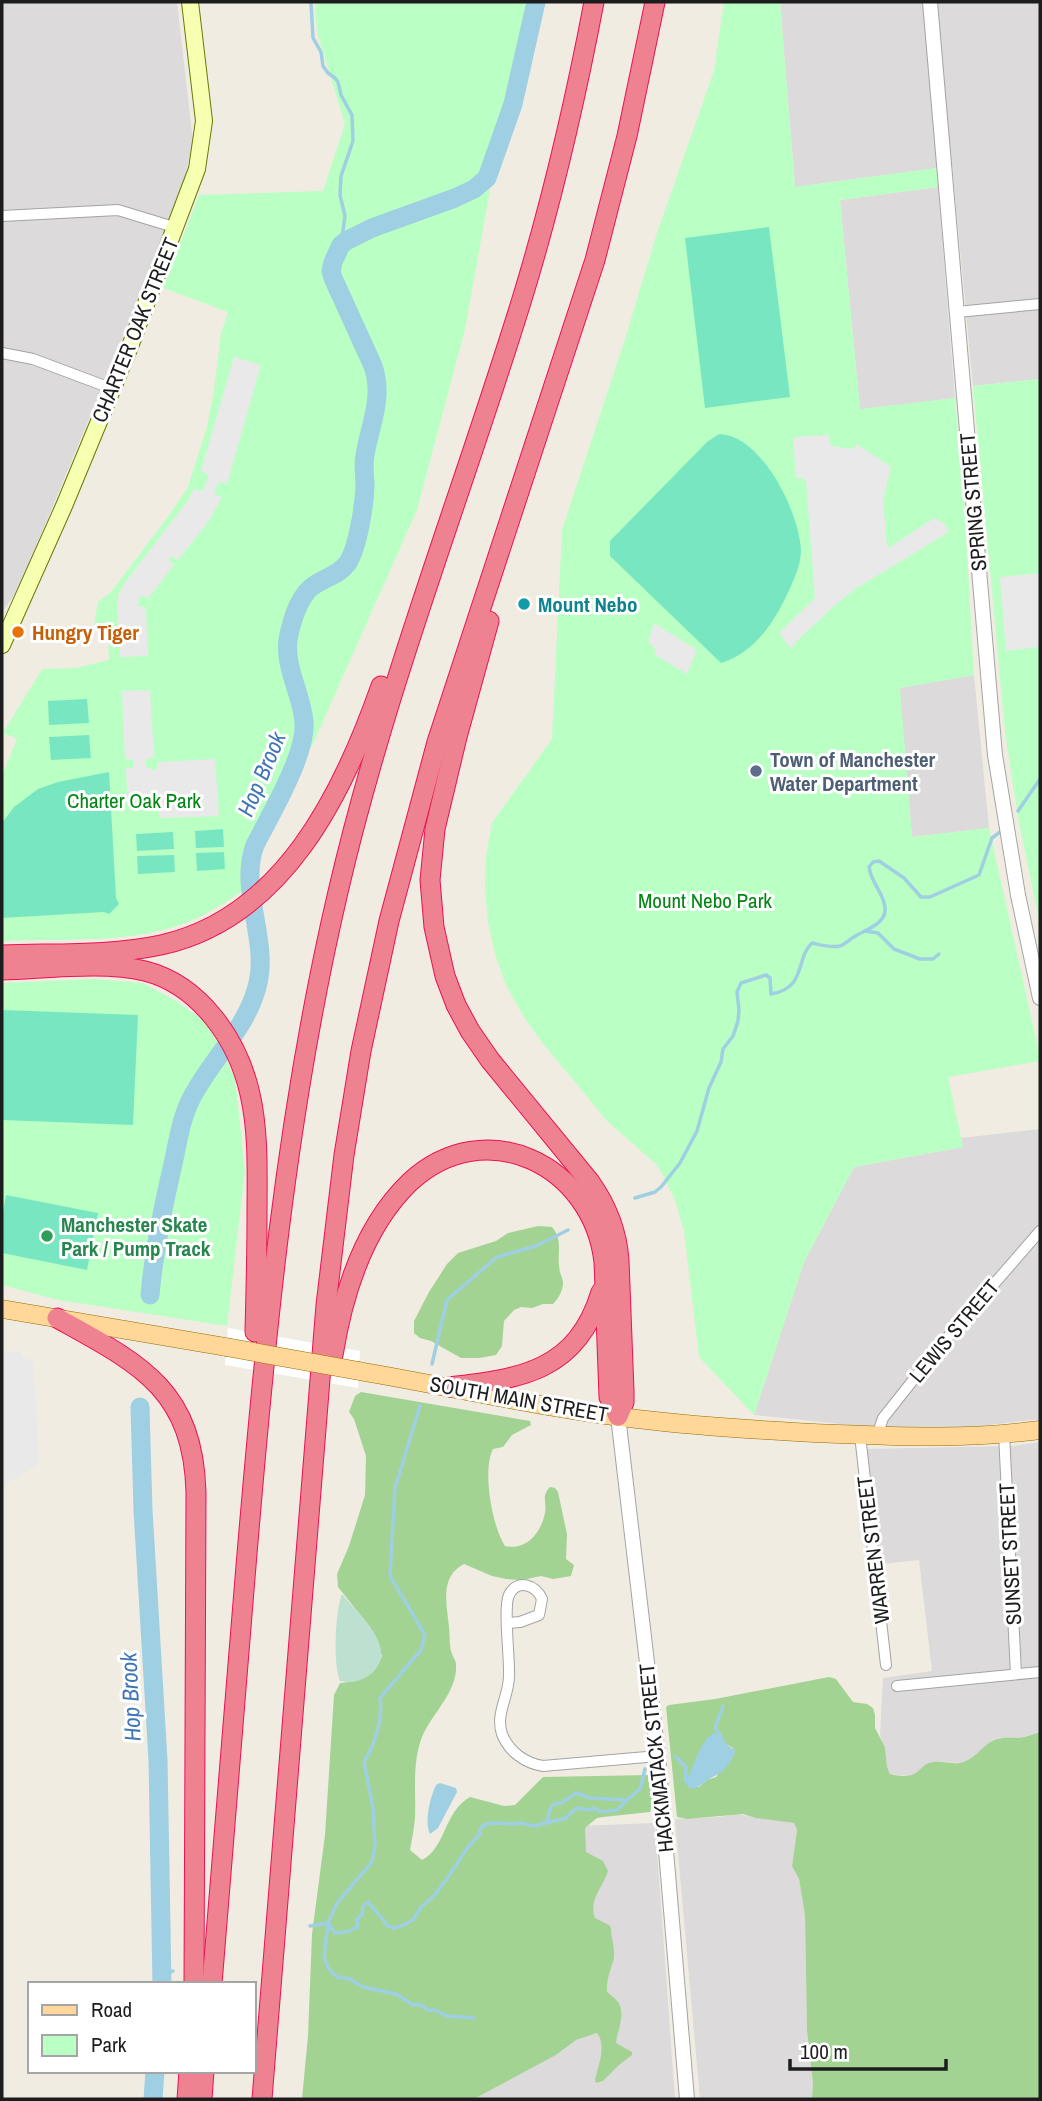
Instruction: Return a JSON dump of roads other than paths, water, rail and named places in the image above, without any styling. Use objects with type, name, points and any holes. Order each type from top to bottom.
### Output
[{"type":"highway","points":[[212,1982],[253,1476],[270,1302],[301,1070],[319,976],[371,762],[403,655],[523,296],[554,186],[594,2]]},
{"type":"highway","points":[[262,2099],[327,1294],[355,1083],[389,921],[423,788],[462,661],[577,319],[607,217],[637,95],[656,2]]},
{"type":"highway","points":[[512,512],[503,576],[467,696],[436,821],[430,871],[432,913],[446,976],[456,1005],[470,1031],[490,1060],[590,1182],[611,1219],[619,1260],[624,1396],[618,1416]]},
{"type":"highway","points":[[2,955],[147,948],[189,937],[233,915],[267,888],[309,837],[344,778],[374,705],[419,576],[448,521]]},
{"type":"highway","points":[[2,970],[110,967],[143,970],[165,978],[201,1003],[215,1020],[236,1056],[250,1094],[256,1145],[256,1280],[250,1423],[253,1476]]},
{"type":"highway","points":[[313,1471],[324,1422],[338,1328],[355,1270],[370,1237],[404,1189],[428,1169],[456,1156],[484,1151],[527,1158],[567,1183],[588,1209],[600,1240],[604,1270],[609,1397],[618,1416]]},
{"type":"highway","points":[[449,1387],[516,1378],[536,1371],[554,1360],[577,1339],[589,1323],[600,1295],[604,1270]]},
{"type":"highway","points":[[57,1318],[124,1356],[148,1376],[176,1411],[192,1450],[196,1492],[194,1982]]},
{"type":"highway","points":[[187,2099],[189,2073]]},
{"type":"highway","points":[[202,2099],[204,2073]]},
{"type":"main road","name":"CHARTER OAK STREET","points":[[2,645],[113,389],[177,228],[197,169],[204,121],[190,2]]},
{"type":"main road","name":"SOUTH MAIN STREET","points":[[2,1309],[618,1416],[750,1429],[868,1436],[944,1438],[1040,1430]]},
{"type":"street","name":"SPRING STREET","points":[[930,2],[995,755],[1018,895],[1040,998]]},
{"type":"street","points":[[2,216],[118,210],[177,228]]},
{"type":"street","points":[[957,312],[1040,304]]},
{"type":"street","points":[[2,354],[33,359],[113,389]]},
{"type":"street","name":"LEWIS STREET","points":[[868,1436],[978,1301],[1040,1231]]},
{"type":"street","name":"HACKMATACK STREET","points":[[618,1416],[658,1756],[687,2099]]},
{"type":"street","name":"SUNSET STREET","points":[[1004,1434],[1016,1674]]},
{"type":"street","name":"WARREN STREET","points":[[868,1436],[886,1665]]},
{"type":"street","points":[[507,1623],[510,1679],[500,1721],[502,1734],[515,1753],[525,1760],[543,1766],[658,1756]]},
{"type":"street","points":[[897,1686],[1040,1672]]},
{"type":"water","points":[[713,1733],[722,1736],[726,1744],[736,1751],[722,1771],[693,1789],[688,1787],[685,1782],[700,1750]]},
{"type":"water","points":[[440,1783],[456,1788],[457,1792],[438,1828],[430,1834],[428,1810],[436,1785]]},
{"type":"waterway","points":[[311,2],[313,38],[321,52],[323,66],[338,82],[341,95],[352,115],[353,141],[341,176],[340,195],[345,216],[341,245]]},
{"type":"waterway","name":"Hop Brook","points":[[150,1295],[162,1212],[185,1113],[200,1083],[237,1031],[257,987],[260,951],[250,880],[251,862],[255,845],[294,767],[303,735],[302,711],[288,657],[291,627],[298,606],[310,588],[347,564],[362,515],[364,459],[377,400],[376,378],[333,278],[333,262],[341,245],[346,241],[372,228],[455,198],[474,189],[487,178],[513,104],[536,2]]},
{"type":"waterway","points":[[1018,811],[1040,779]]},
{"type":"waterway","points":[[635,1198],[655,1192],[661,1187],[680,1163],[697,1131],[723,1049],[733,1036],[738,1021],[737,992],[741,983],[766,975],[770,978],[771,994],[782,991],[795,979],[812,943],[840,946],[879,922],[885,914],[885,908],[870,873],[869,867],[873,862],[879,861],[904,878],[921,897],[930,897],[979,875],[992,838],[1000,832]]},
{"type":"waterway","points":[[865,931],[878,933],[894,949],[920,959],[933,959],[939,954]]},
{"type":"waterway","points":[[432,1364],[447,1300],[497,1257],[536,1246],[568,1230]]},
{"type":"waterway","points":[[310,1926],[328,1923],[337,1903],[372,1862],[375,1846],[373,1808],[364,1762],[377,1731],[380,1698],[421,1650],[425,1635],[390,1576],[395,1488],[420,1406]]},
{"type":"waterway","name":"Hop Brook","points":[[140,1407],[143,1510],[158,1760],[162,1982]]},
{"type":"waterway","points":[[722,1738],[715,1728],[723,1706]]},
{"type":"waterway","points":[[676,1757],[686,1767],[685,1780],[689,1780]]},
{"type":"waterway","points":[[328,1923],[335,1933],[358,1927],[357,1919],[368,1902],[388,1926],[394,1928],[404,1925],[413,1920],[421,1907],[433,1897],[484,1825],[520,1823],[534,1826],[546,1823],[554,1804],[561,1803],[576,1793],[590,1798],[627,1800],[640,1789],[645,1769]]},
{"type":"waterway","points":[[546,1823],[566,1818],[576,1808],[595,1808],[600,1812],[617,1810],[627,1800]]},
{"type":"waterway","points":[[328,1924],[324,1956],[328,1968],[337,1977],[350,1979],[363,1987],[396,1994],[413,2005],[419,2004],[447,2016],[474,2018]]},
{"type":"waterway","points":[[162,1976],[173,1971]]},
{"type":"waterway","name":"Hop Brook","points":[[153,2099],[155,2073]]},
{"type":"place","name":"Mount Nebo","points":[[524,604]]},
{"type":"place","name":"Hungry Tiger","points":[[18,632]]},
{"type":"place","name":"Town of Manchester Water Department","points":[[756,771]]},
{"type":"place","name":"Manchester Skate Park / Pump Track","points":[[47,1236]]},
{"type":"park label","name":"Charter Oak Park","points":[[134,800]]},
{"type":"park label","name":"Mount Nebo Park","points":[[705,900]]}]
